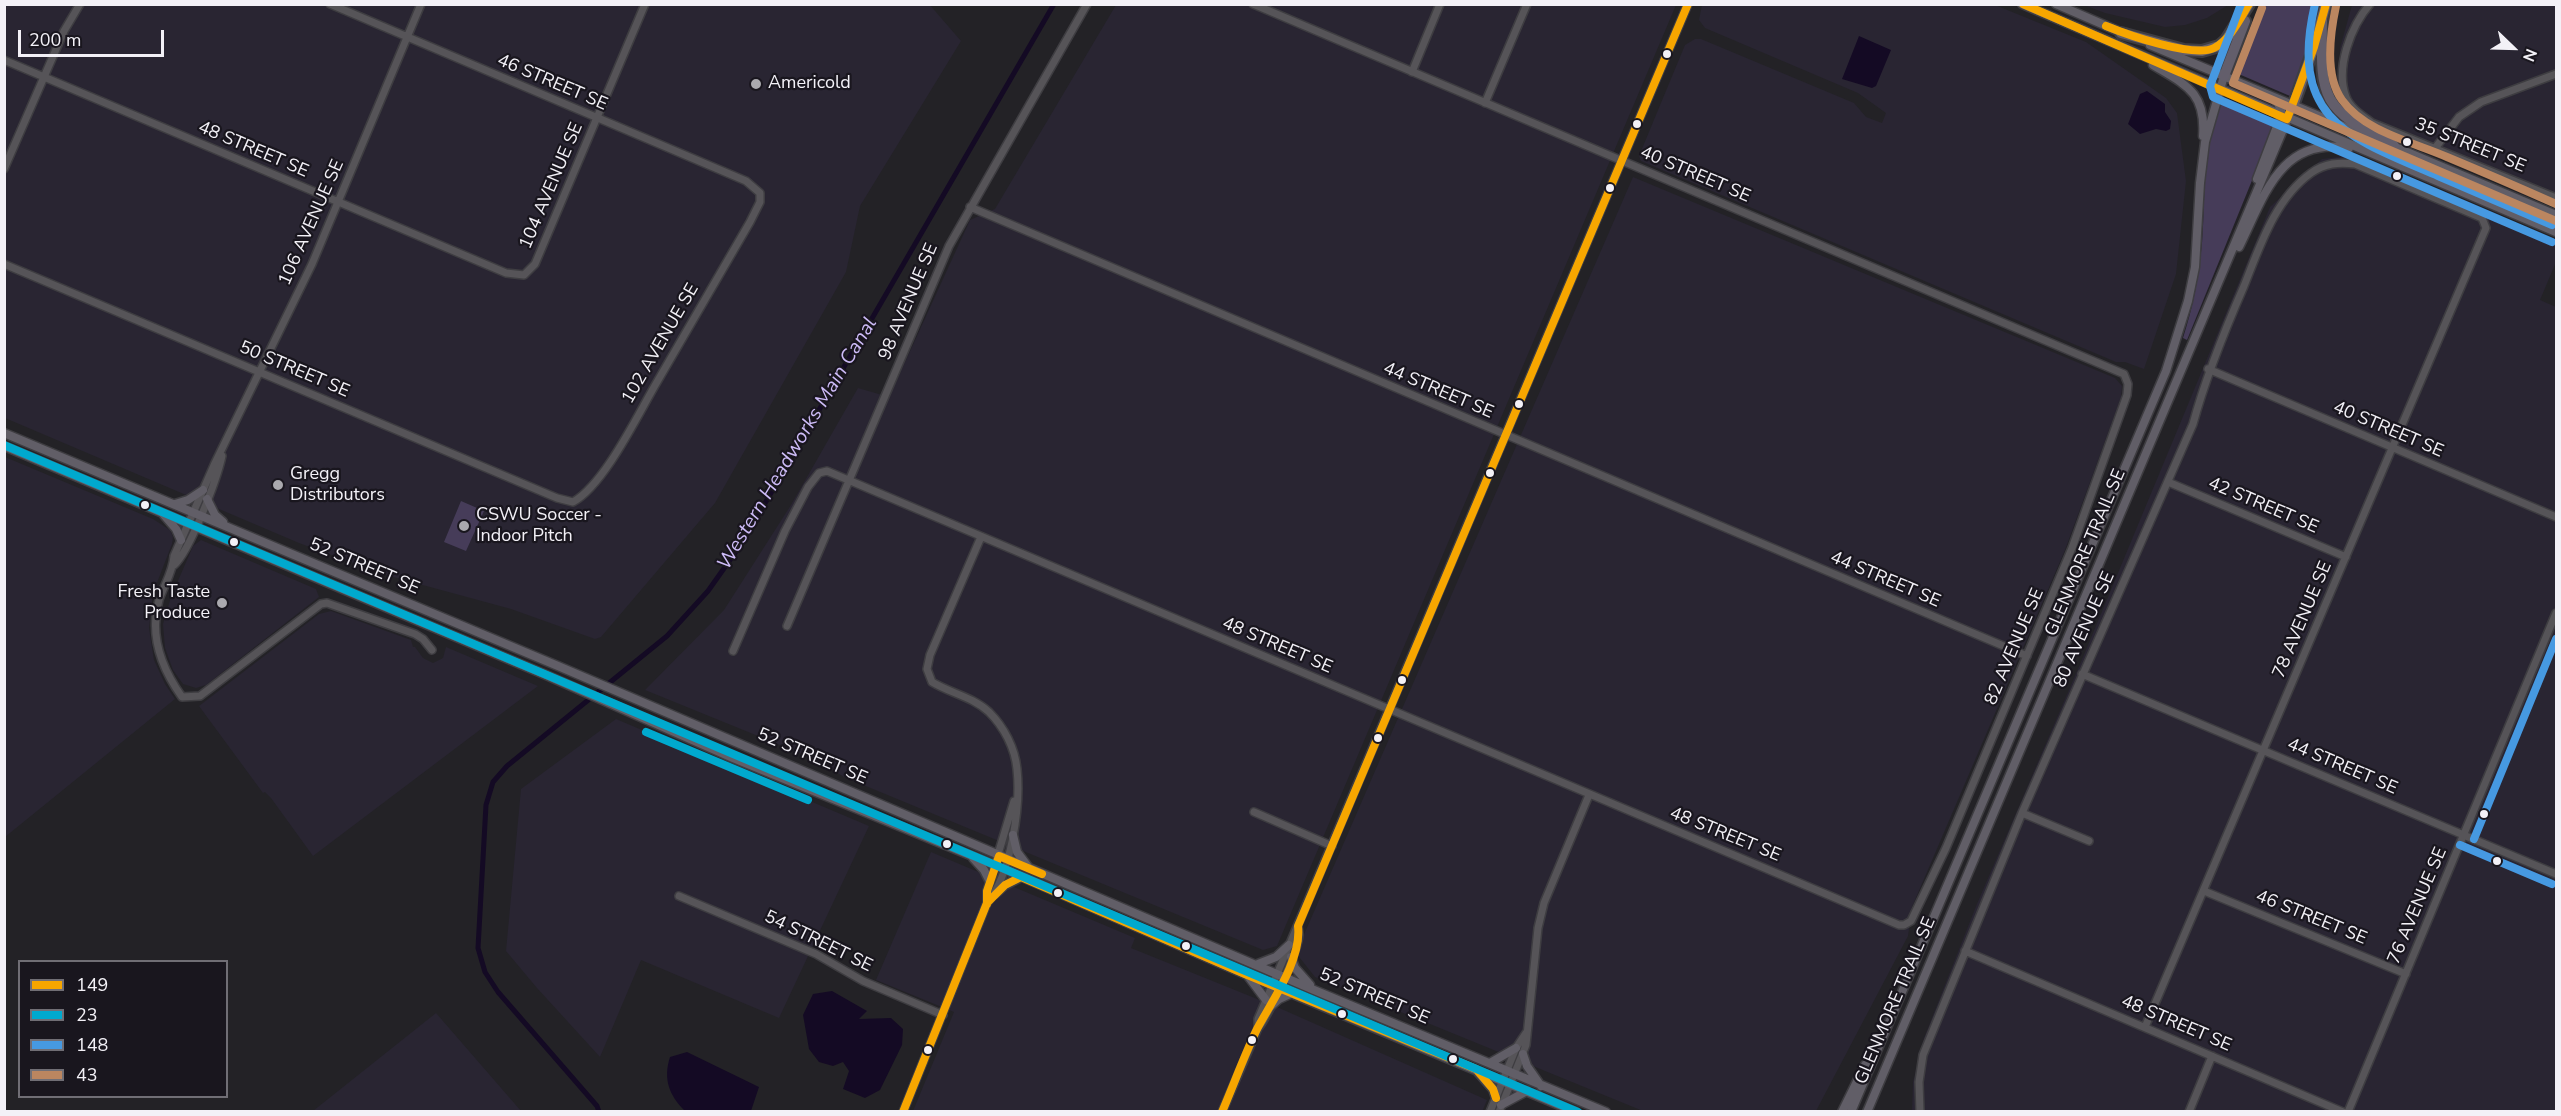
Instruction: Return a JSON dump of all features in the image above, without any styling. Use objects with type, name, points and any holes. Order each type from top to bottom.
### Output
[{"type":"highway","points":[[2121,33],[2184,50],[2202,51],[2219,46],[2226,40],[2250,4]]},
{"type":"highway","name":"GLENMORE TRAIL SE","points":[[2224,76],[2250,4]]},
{"type":"highway","points":[[2292,106],[2326,4]]},
{"type":"highway","points":[[2322,19],[2321,68],[2324,87],[2332,105],[2353,124],[2394,146]]},
{"type":"main road","points":[[2022,4],[2284,118],[2556,232]]},
{"type":"main road","points":[[2056,4],[2292,106],[2394,146],[2556,215]]},
{"type":"main road","points":[[2124,47],[2185,84],[2198,98],[2204,124],[2202,163]]},
{"type":"main road","name":"GLENMORE TRAIL SE","points":[[1851,1112],[2173,351],[2188,301],[2195,267],[2205,142],[2224,76]]},
{"type":"main road","points":[[2274,98],[2282,109],[2284,118]]},
{"type":"main road","points":[[2284,118],[2292,106]]},
{"type":"main road","name":"GLENMORE TRAIL SE","points":[[1867,1112],[2219,282],[2243,223],[2261,166],[2284,118]]},
{"type":"main road","points":[[2219,282],[2271,183],[2284,164],[2297,155],[2318,147],[2336,146],[2372,155]]},
{"type":"main road","name":"52 STREET SE","points":[[4,433],[1606,1112]]},
{"type":"main road","name":"52 STREET SE","points":[[4,446],[546,675],[629,714],[1000,867],[1245,974],[1576,1112]]},
{"type":"main road","points":[[175,504],[205,494],[215,515],[228,527]]},
{"type":"main road","points":[[160,512],[176,529],[181,540]]},
{"type":"main road","points":[[1012,835],[1017,852],[1029,869]]},
{"type":"main road","points":[[971,855],[984,870],[990,882]]},
{"type":"main road","points":[[995,894],[1005,885],[1021,877]]},
{"type":"main road","points":[[1257,964],[1276,957],[1289,945]]},
{"type":"main road","points":[[1291,957],[1294,968],[1314,990]]},
{"type":"main road","points":[[1245,974],[1268,1004],[1292,993]]},
{"type":"main road","points":[[1842,1112],[1891,1017]]},
{"type":"main road","points":[[1872,1112],[1894,1046]]},
{"type":"main road","points":[[1490,1063],[1519,1051],[1541,1086]]},
{"type":"main road","points":[[1856,1112],[1875,1054]]},
{"type":"main road","points":[[1476,1069],[1493,1089],[1499,1105],[1527,1091]]},
{"type":"street","points":[[4,169],[69,20],[80,4]]},
{"type":"street","name":"46 STREET SE","points":[[330,4],[746,182],[760,193]]},
{"type":"street","name":"106 AVENUE SE","points":[[192,525],[223,449],[312,264],[421,4]]},
{"type":"street","name":"104 AVENUE SE","points":[[524,275],[535,264],[645,4]]},
{"type":"street","name":"98 AVENUE SE","points":[[788,626],[949,246],[1087,4]]},
{"type":"street","name":"40 STREET SE","points":[[1253,4],[2124,374]]},
{"type":"street","points":[[1412,72],[1440,4]]},
{"type":"street","points":[[1485,103],[1527,4]]},
{"type":"street","points":[[1281,974],[1289,945],[1688,4]]},
{"type":"street","name":"35 STREET SE","points":[[2370,4],[2358,22],[2343,62],[2343,84],[2346,98],[2355,110],[2372,123],[2436,147],[2556,198]]},
{"type":"street","name":"48 STREET SE","points":[[4,60],[506,273],[524,275]]},
{"type":"street","points":[[2436,147],[2459,117],[2481,102],[2556,74]]},
{"type":"street","name":"78 AVENUE SE","points":[[2145,1028],[2486,228],[2482,219],[2355,164],[2341,162],[2324,165],[2311,173]]},
{"type":"street","name":"80 AVENUE SE","points":[[1920,1112],[1919,1082],[1923,1055],[2022,813],[2193,424],[2208,369],[2269,228],[2280,206],[2311,173]]},
{"type":"street","name":"102 AVENUE SE","points":[[573,502],[583,496],[597,479],[623,440],[750,222],[760,202],[760,193]]},
{"type":"street","name":"44 STREET SE","points":[[970,207],[2027,656]]},
{"type":"street","name":"50 STREET SE","points":[[4,264],[557,498],[573,502]]},
{"type":"street","name":"40 STREET SE","points":[[2208,369],[2556,517]]},
{"type":"street","name":"82 AVENUE SE","points":[[1908,924],[1914,917],[1946,848],[2098,479],[2127,395],[2128,384],[2124,374]]},
{"type":"street","name":"48 STREET SE","points":[[733,651],[785,531],[808,487],[819,473],[827,471],[1899,925],[1908,924]]},
{"type":"street","name":"42 STREET SE","points":[[2168,482],[2346,557]]},
{"type":"street","points":[[192,525],[181,540],[174,556],[174,565],[159,601],[155,624],[156,644],[169,679],[182,697],[200,696],[312,611],[327,603],[333,603],[415,634],[423,639],[432,650]]},
{"type":"street","points":[[174,565],[181,559],[192,525]]},
{"type":"street","points":[[981,537],[930,655],[927,669],[932,682],[976,703],[988,712],[1003,730],[1014,753],[1017,793],[1012,835],[1003,857]]},
{"type":"street","name":"76 AVENUE SE","points":[[2348,1112],[2556,613]]},
{"type":"street","name":"44 STREET SE","points":[[2082,674],[2556,874]]},
{"type":"street","points":[[903,1112],[987,903],[995,894],[1017,793]]},
{"type":"street","points":[[1490,1112],[1499,1105],[1526,1033],[1532,998],[1538,928],[1544,903],[1589,795]]},
{"type":"street","points":[[1254,812],[1332,846]]},
{"type":"street","points":[[2022,813],[2089,841]]},
{"type":"street","points":[[987,903],[990,882],[1000,867]]},
{"type":"street","name":"46 STREET SE","points":[[2204,891],[2406,974]]},
{"type":"street","name":"54 STREET SE","points":[[680,896],[816,954],[863,981],[943,1015]]},
{"type":"street","points":[[1222,1112],[1258,1028],[1264,1021],[1275,986],[1291,957],[1299,935],[1298,926]]},
{"type":"street","name":"48 STREET SE","points":[[1965,951],[2343,1112]]},
{"type":"street","points":[[2189,1112],[2212,1056]]},
{"type":"shaded area","points":[[929,4],[961,41],[860,206],[846,272],[715,503],[601,637],[595,639],[511,609],[386,575],[299,543],[5,418],[4,5]]},
{"type":"shaded area","points":[[1116,5],[1676,5],[1277,946],[1263,950],[844,777],[817,760],[645,690],[724,610],[791,505],[858,388],[889,397],[970,220],[995,209]]},
{"type":"shaded area","points":[[1702,5],[1995,5],[2086,42],[2166,98],[2177,113],[2186,181],[2176,274],[2144,369],[2125,362],[2116,362],[1641,161],[1639,156],[1685,45],[1695,39],[1701,39],[1854,103],[1866,117],[1882,123],[1886,113],[1858,93],[1705,28],[1699,20]]},
{"type":"shaded area","points":[[2084,5],[2228,5],[2207,18],[2185,25],[2165,27],[2105,13]]},
{"type":"shaded area","points":[[2260,5],[2321,5],[2312,38],[2290,96],[2234,72]]},
{"type":"shaded area","points":[[2352,5],[2556,5],[2556,206],[2370,128],[2340,101],[2340,48]]},
{"type":"shaded area","points":[[1859,36],[1891,50],[1876,86],[1872,88],[1842,79]]},
{"type":"shaded area","points":[[2147,91],[2165,104],[2165,112],[2171,121],[2170,129],[2166,131],[2156,129],[2140,134],[2128,124],[2140,94]]},
{"type":"shaded area","points":[[2223,99],[2275,124],[2187,340],[2183,338],[2193,303],[2201,255],[2208,151],[2211,133]]},
{"type":"shaded area","points":[[2346,156],[2556,244],[2556,262],[2540,300],[2556,307],[2556,1111],[1912,1112],[1913,1082],[1924,1038],[1977,904],[2081,662],[2270,207],[2322,159]]},
{"type":"shaded area","points":[[1633,177],[2115,378],[2122,386],[2121,398],[2065,550],[1912,907],[1908,936],[1816,1111],[1643,1111],[1315,977],[1296,953]]},
{"type":"shaded area","points":[[5,457],[153,519],[170,530],[173,537],[172,544],[153,593],[149,628],[154,660],[175,699],[5,837]]},
{"type":"shaded area","name":"CSWU Soccer - Indoor Pitch","points":[[461,501],[484,511],[466,551],[444,542]]},
{"type":"shaded area","points":[[201,540],[316,589],[319,597],[206,685],[196,688],[183,684],[173,670],[165,648],[163,624],[171,597],[193,546]]},
{"type":"shaded area","points":[[331,611],[411,640],[413,647],[423,658],[433,663],[443,658],[446,647],[538,686],[313,856],[199,706],[319,614]]},
{"type":"shaded area","points":[[616,719],[869,826],[779,1018],[641,960],[600,1057],[506,951],[521,789]]},
{"type":"shaded area","points":[[931,852],[1135,938],[1131,948],[1277,1007],[1487,1100],[1482,1112],[913,1111],[954,1012],[876,980]]},
{"type":"shaded area","points":[[832,991],[867,1011],[859,1019],[891,1018],[903,1029],[902,1045],[880,1090],[865,1098],[843,1089],[849,1071],[843,1062],[833,1066],[819,1062],[809,1049],[803,1015],[813,994]]},
{"type":"shaded area","points":[[436,1013],[521,1111],[313,1111]]},
{"type":"shaded area","points":[[687,1052],[759,1087],[751,1111],[685,1111],[671,1093],[667,1072],[670,1057]]},
{"type":"waterway","name":"Western Headworks Main Canal","points":[[599,1112],[597,1106],[498,992],[485,972],[478,948],[486,805],[493,782],[507,766],[667,636],[708,591],[742,543],[1054,4]]},
{"type":"transit line","name":"149","points":[[1222,1112],[1257,1029],[1291,966],[1298,939],[1298,926],[1688,4]]},
{"type":"transit line","name":"149","points":[[2023,4],[2287,119],[2314,47],[2326,4]]},
{"type":"transit line","name":"148","points":[[2241,4],[2210,86],[2213,97],[2552,242]]},
{"type":"transit line","name":"149","points":[[2106,26],[2176,48],[2204,50],[2214,48],[2225,40],[2249,4]]},
{"type":"transit line","name":"148","points":[[2315,4],[2309,43],[2310,74],[2319,99],[2333,119],[2353,135],[2377,149],[2552,225]]},
{"type":"transit line","name":"43","points":[[2336,6],[2331,41],[2331,67],[2336,90],[2352,111],[2390,135],[2556,204]]},
{"type":"transit line","name":"43","points":[[2262,8],[2233,83],[2556,221]]},
{"type":"transit line","name":"23","points":[[4,445],[1578,1112]]},
{"type":"transit line","name":"148","points":[[2474,839],[2556,639]]},
{"type":"transit line","name":"23","points":[[646,732],[808,800]]},
{"type":"transit line","name":"148","points":[[2460,845],[2552,884]]},
{"type":"transit line","name":"149","points":[[987,904],[987,891],[999,856],[1042,874]]},
{"type":"transit line","name":"149","points":[[903,1112],[987,903],[1005,885],[1021,877],[1245,974],[1476,1069],[1493,1089],[1496,1098]]},
{"type":"place","name":"Americold","points":[[756,84]]},
{"type":"place","name":"Gregg Distributors","points":[[278,485]]},
{"type":"place","name":"CSWU Soccer - Indoor Pitch","points":[[464,526]]},
{"type":"place","name":"Fresh Taste Produce","points":[[222,603]]}]
